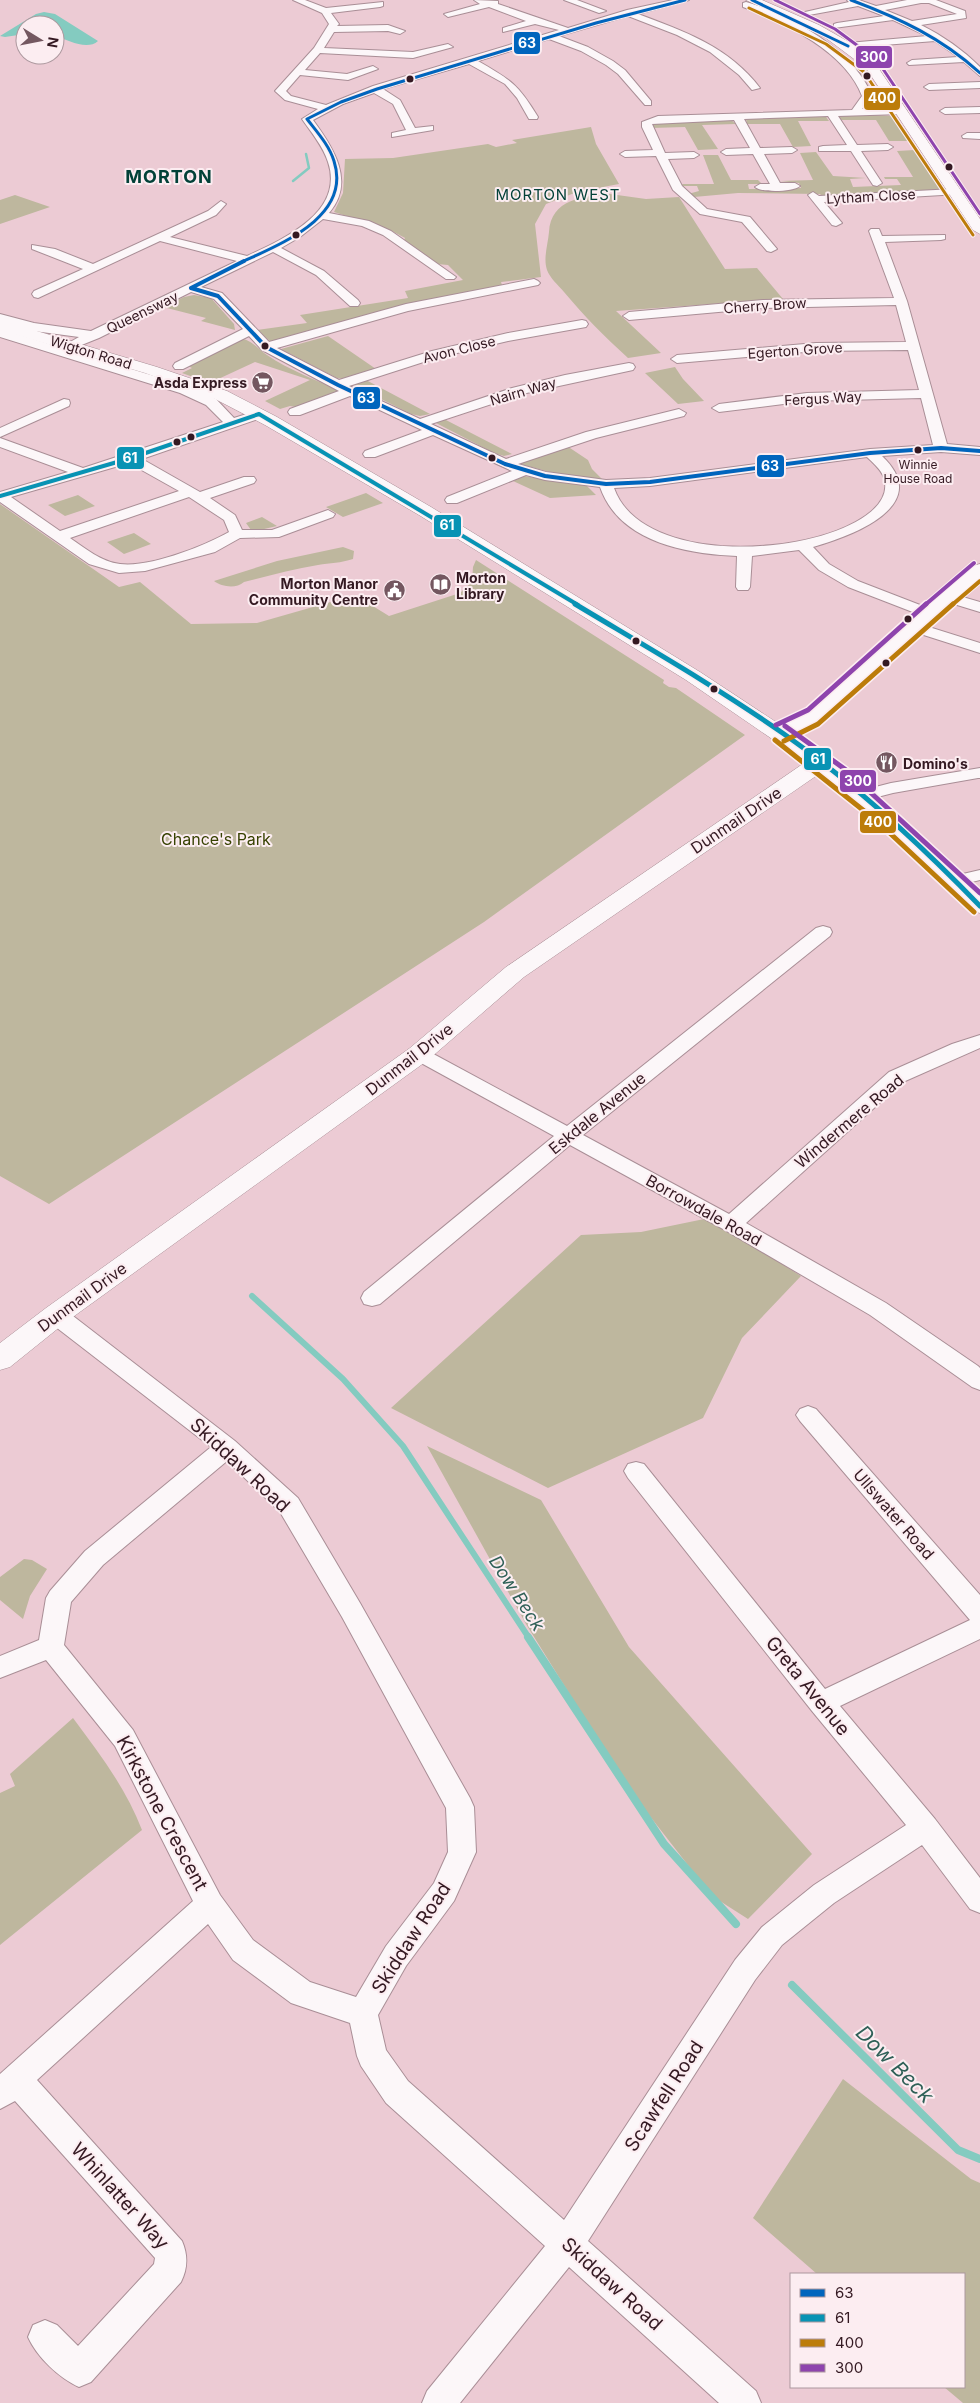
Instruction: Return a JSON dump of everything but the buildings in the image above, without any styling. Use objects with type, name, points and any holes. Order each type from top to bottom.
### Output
[{"type":"street","points":[[297,0],[326,12],[332,19],[332,29],[318,50],[280,91],[288,98],[327,108]]},
{"type":"street","points":[[478,0],[535,21],[567,30]]},
{"type":"street","points":[[448,14],[510,0]]},
{"type":"street","points":[[568,0],[602,11]]},
{"type":"street","points":[[631,0],[652,7]]},
{"type":"street","name":"Queensway","points":[[69,346],[273,248],[303,231],[322,215],[332,201],[337,186],[336,167],[326,144],[307,119],[327,108],[376,90],[567,30],[627,13],[685,0]]},
{"type":"street","points":[[874,9],[921,0],[931,1],[962,13],[963,16],[912,24]]},
{"type":"street","points":[[809,12],[855,2],[912,24],[967,59],[979,70]]},
{"type":"street","points":[[749,3],[810,26],[848,46],[871,66],[980,230]]},
{"type":"street","points":[[749,3],[831,50],[850,68],[863,84],[867,96],[854,112]]},
{"type":"street","points":[[326,12],[380,4]]},
{"type":"street","points":[[627,13],[721,52],[759,87],[745,90]]},
{"type":"street","points":[[837,26],[894,17]]},
{"type":"street","points":[[506,30],[535,21]]},
{"type":"street","points":[[332,29],[388,28],[400,31]]},
{"type":"street","points":[[549,36],[589,52],[617,68],[632,82],[641,97],[648,103]]},
{"type":"street","points":[[848,46],[934,38]]},
{"type":"street","points":[[318,50],[413,55],[448,47]]},
{"type":"street","points":[[912,63],[967,59]]},
{"type":"street","points":[[470,61],[508,82],[537,116],[522,121]]},
{"type":"street","points":[[297,72],[348,77],[373,69]]},
{"type":"street","points":[[929,87],[980,85]]},
{"type":"street","points":[[376,90],[394,100],[404,114],[412,132]]},
{"type":"street","points":[[633,106],[660,100]]},
{"type":"street","points":[[714,105],[752,116]]},
{"type":"street","points":[[945,111],[980,110]]},
{"type":"street","points":[[771,249],[746,219],[704,212],[683,188],[661,154],[647,126],[647,122],[658,118],[902,111]]},
{"type":"street","points":[[830,113],[881,183],[860,183]]},
{"type":"street","points":[[737,116],[777,186]]},
{"type":"street","points":[[396,135],[429,128]]},
{"type":"street","points":[[967,136],[980,136]]},
{"type":"street","points":[[823,149],[888,148]]},
{"type":"street","points":[[726,152],[792,150]]},
{"type":"street","points":[[624,154],[694,155]]},
{"type":"street","points":[[760,187],[795,186]]},
{"type":"street","points":[[663,188],[683,188]]},
{"type":"street","name":"Lytham Close","points":[[836,223],[815,197],[955,192]]},
{"type":"street","points":[[38,294],[212,213],[222,204]]},
{"type":"street","points":[[322,215],[365,223],[387,233],[450,277]]},
{"type":"street","points":[[941,237],[877,235],[901,301],[941,448]]},
{"type":"street","points":[[160,238],[248,260]]},
{"type":"street","points":[[36,247],[51,251],[94,269]]},
{"type":"street","points":[[273,248],[320,273],[354,303]]},
{"type":"street","points":[[266,347],[406,308],[534,283]]},
{"type":"street","points":[[191,288],[218,296],[266,347],[350,391],[523,471],[573,481],[606,484],[650,482],[870,453],[941,448],[980,451]]},
{"type":"street","name":"Cherry Brow","points":[[629,316],[763,304],[901,301]]},
{"type":"street","name":"Wigton Road","points":[[0,318],[34,327],[95,335]]},
{"type":"street","name":"Avon Close","points":[[338,385],[432,355],[508,337],[582,324]]},
{"type":"street","name":"Wigton Road","points":[[0,325],[192,384],[259,414],[485,547],[693,676],[820,762],[862,796],[956,881],[980,906]]},
{"type":"street","points":[[179,366],[249,331]]},
{"type":"street","name":"Wigton Road","points":[[0,333],[185,390],[211,402],[232,424]]},
{"type":"street","name":"Egerton Grove","points":[[677,359],[816,347],[913,346]]},
{"type":"street","name":"Nairn Way","points":[[420,423],[517,391],[629,367]]},
{"type":"street","points":[[296,412],[350,391]]},
{"type":"street","name":"Fergus Way","points":[[719,408],[807,397],[926,394]]},
{"type":"street","points":[[0,433],[64,402]]},
{"type":"street","points":[[505,464],[560,442],[622,425],[679,413]]},
{"type":"street","points":[[0,496],[79,471],[131,458],[259,414]]},
{"type":"street","points":[[371,455],[433,430]]},
{"type":"street","points":[[0,442],[79,471]]},
{"type":"street","points":[[606,484],[616,508],[640,528],[681,543],[709,549],[745,552],[803,545],[845,532],[862,524],[885,507],[892,495],[891,475],[870,453]]},
{"type":"street","points":[[131,458],[194,494],[230,518],[237,534]]},
{"type":"street","points":[[452,500],[523,471]]},
{"type":"street","points":[[60,536],[194,494],[249,480]]},
{"type":"street","points":[[0,496],[94,561],[119,569],[145,567],[210,549],[237,534],[274,534],[328,514]]},
{"type":"street","points":[[803,545],[824,567],[853,584],[928,613]]},
{"type":"street","points":[[743,587],[745,552]]},
{"type":"street","points":[[780,734],[813,717],[912,627],[949,598],[980,570]]},
{"type":"street","points":[[949,598],[980,607]]},
{"type":"street","points":[[912,627],[980,648]]},
{"type":"street","name":"Dunmail Drive","points":[[0,1359],[56,1316],[419,1054],[515,972],[820,762]]},
{"type":"street","points":[[862,796],[891,788],[978,773]]},
{"type":"street","points":[[956,881],[980,875]]},
{"type":"street","name":"Eskdale Avenue","points":[[372,1298],[568,1136],[823,932]]},
{"type":"street","name":"Windermere Road","points":[[731,1224],[896,1077],[959,1048],[980,1041]]},
{"type":"street","name":"Borrowdale Road","points":[[419,1054],[731,1224],[878,1309],[977,1373]]},
{"type":"street","name":"Skiddaw Road","points":[[56,1316],[227,1448],[289,1505],[351,1610],[460,1807],[462,1852],[444,1892],[396,1956],[363,2013],[372,2056],[397,2092],[568,2243],[744,2403]]},
{"type":"street","name":"Ullswater Road","points":[[808,1416],[980,1614]]},
{"type":"street","points":[[0,1668],[51,1647],[59,1598],[88,1564],[227,1448]]},
{"type":"street","name":"Greta Avenue","points":[[636,1471],[821,1703],[926,1828],[980,1900]]},
{"type":"street","points":[[821,1703],[980,1627]]},
{"type":"street","name":"Kirkstone Crescent","points":[[51,1647],[124,1738],[210,1904],[243,1950],[302,1993],[363,2013]]},
{"type":"street","name":"Scawfell Road","points":[[439,2403],[568,2243],[745,1970],[772,1936],[824,1894],[926,1828]]},
{"type":"street","name":"Whinlatter Way","points":[[46,2337],[79,2370],[170,2271],[171,2252],[8,2086],[210,1904]]},
{"type":"green space","points":[[841,114],[896,116],[910,141],[889,141],[876,120],[841,120],[838,116]]},
{"type":"green space","points":[[819,115],[826,117],[829,121],[798,121],[811,146],[793,147],[780,124],[747,124],[746,119]]},
{"type":"green space","points":[[731,120],[736,124],[702,125],[718,149],[698,150],[685,127],[651,128],[654,122]]},
{"type":"green space","points":[[591,127],[596,144],[619,184],[577,192],[546,204],[535,224],[541,277],[501,282],[502,285],[403,305],[271,342],[257,330],[307,323],[300,315],[408,298],[405,291],[463,280],[448,265],[437,264],[404,240],[405,238],[390,230],[334,212],[343,193],[345,159],[393,158],[488,144],[496,147],[517,143],[512,140]]},
{"type":"green space","points":[[915,150],[944,190],[822,196],[820,194],[738,193],[694,197],[688,194],[699,191],[697,186],[683,186],[682,184],[714,184],[703,155],[718,155],[731,180],[758,180],[762,184],[748,184],[749,189],[801,188],[799,183],[780,181],[813,180],[800,153],[816,152],[833,176],[866,178],[850,179],[853,187],[901,185],[897,179],[885,179],[884,177],[913,177],[897,151]]},
{"type":"green space","points":[[610,194],[646,199],[679,197],[725,269],[757,268],[783,299],[616,311],[661,353],[628,358],[572,301],[550,276],[546,265],[551,221],[556,212],[570,201],[579,198]]},
{"type":"green space","points":[[15,195],[50,207],[0,224],[0,200]]},
{"type":"green space","points":[[194,295],[211,298],[234,324],[235,330],[201,321],[206,318],[163,307],[184,297]]},
{"type":"green space","points":[[328,336],[376,369],[345,379],[337,378],[281,349]]},
{"type":"green space","points":[[241,339],[252,343],[284,365],[340,391],[296,407],[290,406],[280,409],[265,401],[310,380],[255,362],[214,381],[204,381],[182,373],[192,368],[188,366]]},
{"type":"green space","points":[[675,367],[683,379],[704,401],[678,404],[645,373]]},
{"type":"green space","points":[[366,380],[430,414],[420,416],[411,414],[353,385]]},
{"type":"green space","points":[[444,419],[512,454],[504,456],[494,453],[436,423]]},
{"type":"green space","points":[[567,446],[588,460],[592,469],[602,479],[565,476],[520,464],[522,461]]},
{"type":"green space","points":[[524,476],[587,486],[596,495],[550,498],[513,481]]},
{"type":"green space","points":[[366,493],[383,503],[343,517],[326,507]]},
{"type":"green space","points":[[78,495],[95,506],[65,516],[48,505]]},
{"type":"green space","name":"Chance's Park","points":[[0,504],[119,587],[140,582],[191,624],[257,623],[355,595],[389,616],[460,593],[472,582],[473,567],[476,560],[664,680],[663,683],[669,687],[676,688],[745,735],[484,922],[49,1204],[0,1176]]},
{"type":"green space","points":[[262,517],[277,526],[251,530],[246,523]]},
{"type":"green space","points":[[134,533],[151,544],[124,554],[107,542]]},
{"type":"green space","points":[[343,547],[354,551],[353,559],[290,571],[244,582],[237,586],[225,586],[214,581],[277,561]]},
{"type":"green space","points":[[709,1218],[801,1276],[742,1338],[703,1418],[548,1488],[391,1408],[581,1235],[641,1232]]},
{"type":"green space","points":[[427,1446],[541,1500],[629,1647],[812,1854],[748,1919],[712,1896],[628,1788],[526,1624]]},
{"type":"green space","points":[[24,1559],[32,1560],[47,1569],[30,1596],[23,1619],[0,1600],[0,1577]]},
{"type":"green space","points":[[73,1718],[120,1785],[142,1830],[0,1945],[0,1793],[15,1786],[10,1774]]},
{"type":"green space","points":[[843,2079],[971,2179],[980,2183],[980,2403],[963,2403],[945,2388],[965,2388],[965,2273],[816,2273],[753,2218]]},
{"type":"shaded area","points":[[44,12],[57,15],[34,15]]},
{"type":"shaded area","points":[[65,20],[98,41],[88,45],[65,40]]},
{"type":"shaded area","points":[[15,27],[15,36],[0,36]]},
{"type":"waterway","name":"Dow Beck","points":[[293,181],[309,168],[306,154]]},
{"type":"waterway","name":"Dow Beck","points":[[252,1296],[343,1379],[403,1446],[529,1638]]},
{"type":"waterway","name":"Dow Beck","points":[[528,1637],[664,1844],[736,1924]]},
{"type":"waterway","name":"Dow Beck","points":[[792,1985],[958,2150],[980,2159]]},
{"type":"transit line","name":"63","points":[[191,288],[295,236],[322,214],[331,201],[336,186],[336,168],[332,154],[307,119],[341,102],[377,89],[596,23],[685,0]]},
{"type":"transit line","name":"63","points":[[752,0],[848,46]]},
{"type":"transit line","name":"300","points":[[775,0],[835,29],[877,60],[980,214]]},
{"type":"transit line","name":"63","points":[[851,0],[903,21],[936,38],[980,73]]},
{"type":"transit line","name":"400","points":[[749,8],[826,44],[864,72],[973,235]]},
{"type":"transit line","name":"63","points":[[191,288],[218,296],[266,347],[338,385],[505,464],[545,476],[606,484],[650,482],[870,453],[941,448],[980,451]]},
{"type":"transit line","name":"61","points":[[259,414],[557,592],[754,714],[841,778],[930,856],[980,906]]},
{"type":"transit line","name":"61","points":[[0,496],[131,458],[259,414]]},
{"type":"transit line","name":"300","points":[[776,725],[808,710],[922,607],[974,563]]},
{"type":"transit line","name":"400","points":[[784,741],[818,724],[980,581]]},
{"type":"transit line","name":"300","points":[[785,726],[846,770],[980,893]]},
{"type":"transit line","name":"400","points":[[775,740],[878,822],[974,912]]},
{"type":"place","name":"Asda Express","points":[[263,382]]},
{"type":"place","name":"Winnie House Road","points":[[918,450]]},
{"type":"place","name":"Morton Library","points":[[440,585]]},
{"type":"place","name":"Morton Manor Community Centre","points":[[394,591]]},
{"type":"place","name":"Domino's","points":[[887,763]]},
{"type":"district","name":"MORTON","points":[[169,176]]},
{"type":"district","name":"MORTON WEST","points":[[558,194]]}]
